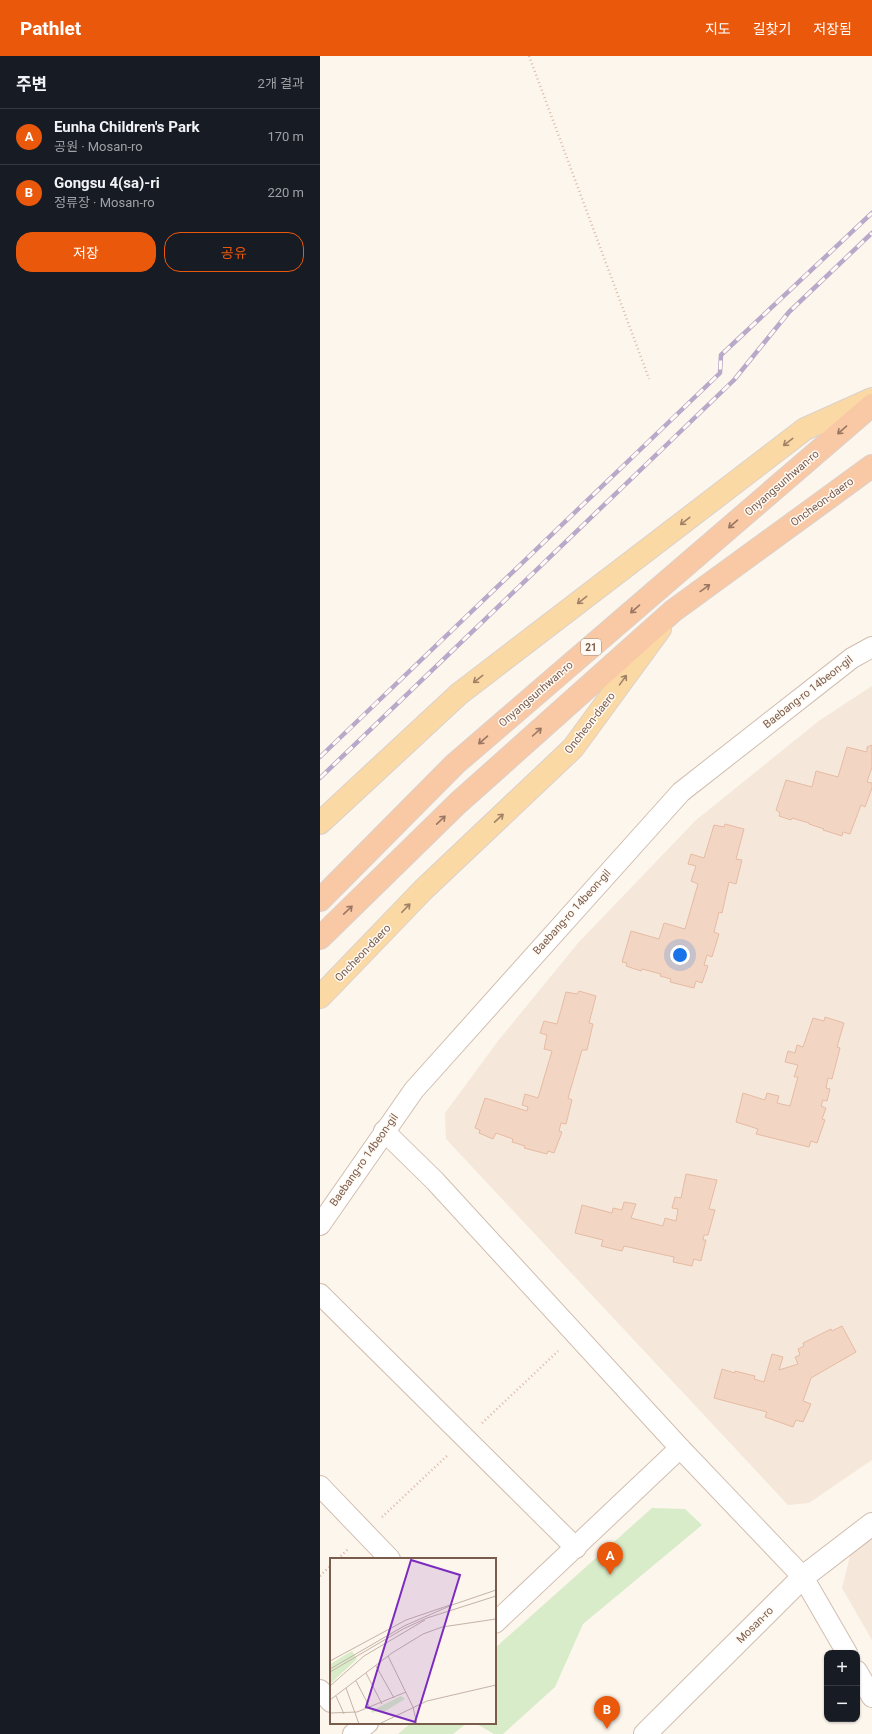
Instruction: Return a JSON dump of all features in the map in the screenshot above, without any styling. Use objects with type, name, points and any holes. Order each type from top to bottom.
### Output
[{"type":"highway","name":"Onyangsunhwan-ro","points":[[320,900],[455,764],[872,405]]},
{"type":"highway","name":"Oncheon-daero","points":[[673,611],[872,466]]},
{"type":"highway","name":"21","points":[[320,938],[458,803],[673,611]]},
{"type":"main road","points":[[320,823],[459,694],[534,636],[805,429],[872,399]]},
{"type":"main road","name":"Oncheon-daero","points":[[320,997],[424,890],[573,748],[673,611]]},
{"type":"street","name":"Baebang-ro 14beon-gil","points":[[320,1225],[414,1090],[680,792],[852,658],[872,646]]},
{"type":"street","points":[[384,1131],[435,1181],[680,1448],[803,1577],[845,1650]]},
{"type":"street","points":[[320,1294],[576,1548]]},
{"type":"street","points":[[496,1622],[680,1448]]},
{"type":"street","points":[[320,1486],[389,1558]]},
{"type":"street","name":"Mosan-ro","points":[[646,1734],[803,1577],[872,1524]]},
{"type":"street","points":[[860,1675],[872,1697]]},
{"type":"street","points":[[320,1690],[330,1701]]},
{"type":"path","points":[[529,56],[649,380]]},
{"type":"path","points":[[320,1576],[330,1566]]},
{"type":"shaded area","points":[[872,686],[872,1460],[809,1503],[788,1505],[446,1139],[445,1113],[498,1041],[578,943],[696,820],[820,720]]},
{"type":"shaded area","points":[[872,1539],[872,1640],[842,1588],[851,1552]]},
{"type":"green space","points":[[652,1508],[685,1509],[702,1525],[583,1624],[555,1687],[503,1734],[494,1734],[477,1724],[496,1724],[496,1647]]},
{"type":"green space","points":[[410,1724],[466,1724],[453,1734],[398,1734]]},
{"type":"building","points":[[872,745],[872,767],[867,782],[872,783],[872,788],[865,807],[861,805],[850,834],[843,832],[842,836],[823,830],[824,829],[809,823],[779,816],[780,813],[776,810],[786,780],[812,787],[816,771],[838,777],[847,747],[867,752],[867,747]]},
{"type":"building","points":[[725,824],[744,829],[736,859],[742,860],[736,884],[729,882],[722,913],[719,912],[714,932],[719,934],[712,957],[707,955],[704,965],[708,966],[702,983],[696,981],[694,988],[670,982],[671,979],[660,976],[661,974],[642,969],[641,971],[626,966],[627,963],[622,962],[631,931],[659,939],[664,923],[685,929],[698,884],[691,881],[696,866],[688,864],[691,854],[704,858],[714,825],[724,827]]},
{"type":"building","points":[[579,991],[596,996],[589,1023],[593,1024],[587,1050],[582,1050],[568,1098],[572,1100],[566,1124],[561,1123],[559,1131],[562,1132],[554,1153],[548,1151],[547,1154],[524,1148],[525,1146],[512,1142],[513,1139],[496,1133],[493,1139],[479,1133],[480,1130],[475,1128],[485,1098],[527,1111],[528,1107],[522,1105],[525,1094],[538,1098],[552,1051],[544,1049],[547,1035],[540,1033],[544,1021],[557,1024],[566,992],[577,994]]},
{"type":"building","points":[[825,1017],[844,1023],[837,1047],[840,1048],[832,1079],[828,1078],[826,1088],[830,1089],[827,1101],[823,1100],[821,1106],[826,1108],[822,1119],[825,1120],[817,1143],[811,1141],[809,1147],[756,1134],[758,1129],[736,1122],[743,1093],[765,1100],[767,1093],[779,1096],[777,1103],[790,1106],[798,1077],[794,1077],[798,1065],[785,1062],[788,1051],[795,1053],[797,1045],[803,1047],[813,1018],[824,1021]]},
{"type":"building","points":[[686,1174],[717,1180],[709,1209],[715,1210],[708,1235],[704,1235],[703,1240],[706,1240],[701,1261],[694,1259],[692,1266],[673,1262],[674,1257],[624,1246],[622,1251],[601,1246],[603,1240],[575,1233],[582,1205],[612,1213],[613,1208],[622,1210],[624,1202],[636,1204],[631,1218],[663,1226],[665,1218],[676,1221],[678,1209],[672,1208],[675,1197],[681,1198]]},
{"type":"building","points":[[842,1326],[856,1352],[811,1378],[803,1401],[811,1404],[803,1422],[796,1420],[793,1427],[765,1417],[767,1412],[714,1398],[722,1369],[735,1373],[735,1371],[755,1376],[754,1379],[764,1382],[772,1354],[783,1357],[779,1370],[798,1364],[795,1357],[800,1355],[798,1349],[804,1346],[803,1343],[831,1329],[832,1331]]},
{"type":"railway","points":[[320,757],[720,373],[721,355],[872,213]]},
{"type":"railway","points":[[320,778],[734,380],[789,312],[872,233]]},
{"type":"place","name":"Eunha Children's Park","points":[[610,1575]]},
{"type":"place","name":"Gongsu 4(sa)-ri","points":[[607,1729]]}]
